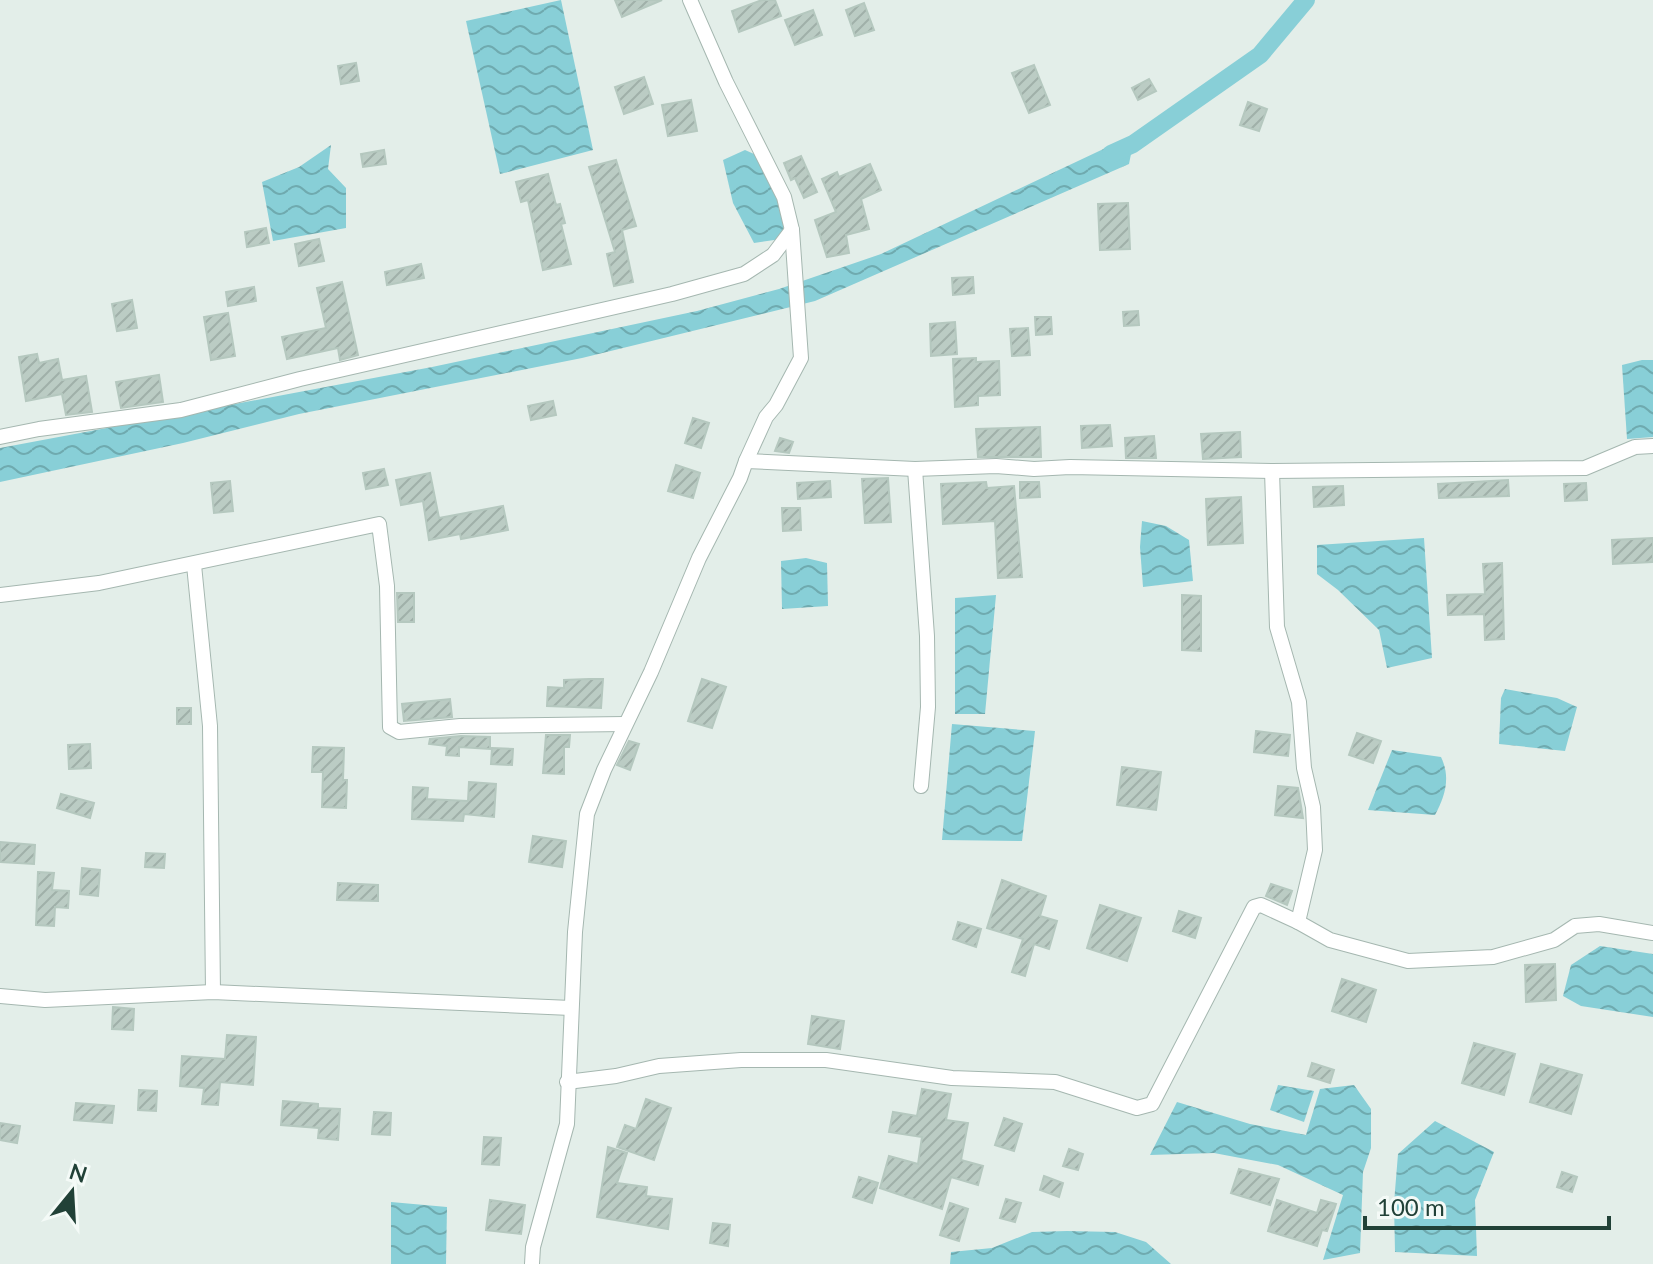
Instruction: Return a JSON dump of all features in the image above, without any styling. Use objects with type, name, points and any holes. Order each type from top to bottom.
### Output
[{"type":"street","points":[[532,1264],[533,1247],[567,1124],[575,932],[587,814],[699,558],[740,478],[766,417],[799,364],[802,351],[792,230],[784,197],[726,82],[690,0]]},
{"type":"street","points":[[0,437],[181,410],[300,379],[672,294],[744,274],[773,255],[792,230]]},
{"type":"street","points":[[746,461],[915,469],[1070,467],[1272,471],[1585,468],[1635,447],[1653,446]]},
{"type":"street","points":[[915,469],[927,636],[928,707],[921,786]]},
{"type":"street","points":[[1272,471],[1277,550],[1274,586],[1277,627],[1299,702],[1304,768],[1313,807],[1315,850],[1298,922]]},
{"type":"street","points":[[0,595],[99,583],[379,524],[387,586],[390,727],[399,732],[460,726],[625,724]]},
{"type":"street","points":[[194,565],[210,726],[213,992]]},
{"type":"street","points":[[567,1082],[616,1076],[659,1066],[741,1060],[826,1060],[952,1078],[1055,1082],[1137,1108],[1145,1107],[1152,1104],[1177,1059],[1254,907],[1261,905],[1330,940],[1408,961],[1493,957],[1554,940],[1575,926],[1599,924],[1653,933]]},
{"type":"street","points":[[0,996],[45,1000],[213,992],[571,1008]]},
{"type":"water","points":[[561,0],[593,150],[500,174],[466,21]]},
{"type":"water","points":[[1114,144],[1133,144],[1129,164],[815,301],[582,358],[299,414],[183,443],[0,482],[0,448],[432,367],[697,311],[779,289],[881,254]]},
{"type":"water","points":[[331,145],[328,169],[346,188],[346,228],[273,241],[262,182],[299,167]]},
{"type":"water","points":[[745,150],[754,154],[787,209],[781,239],[754,243],[733,203],[723,160]]},
{"type":"water","points":[[1653,360],[1653,437],[1627,439],[1622,365]]},
{"type":"water","points":[[1142,521],[1166,526],[1189,540],[1193,581],[1143,587]]},
{"type":"water","points":[[1424,538],[1432,658],[1387,668],[1379,630],[1317,574],[1317,545]]},
{"type":"water","points":[[806,558],[827,563],[828,606],[782,609],[781,561]]},
{"type":"water","points":[[996,595],[985,714],[955,714],[955,598]]},
{"type":"water","points":[[1505,689],[1557,698],[1577,707],[1565,751],[1499,744],[1501,698]]},
{"type":"water","points":[[952,724],[1035,731],[1022,841],[942,840]]},
{"type":"water","points":[[1392,750],[1441,757],[1446,772],[1446,787],[1435,815],[1368,810]]},
{"type":"water","points":[[1600,946],[1653,954],[1653,1017],[1581,1006],[1563,996],[1571,965]]},
{"type":"water","points":[[1278,1085],[1314,1091],[1304,1122],[1270,1110]]},
{"type":"water","points":[[1354,1085],[1371,1109],[1371,1148],[1363,1172],[1360,1253],[1323,1260],[1343,1195],[1278,1165],[1214,1153],[1150,1155],[1177,1102],[1250,1124],[1306,1135],[1320,1089]]},
{"type":"water","points":[[1435,1121],[1494,1152],[1475,1200],[1477,1256],[1395,1252],[1394,1203],[1398,1154]]},
{"type":"water","points":[[391,1202],[447,1207],[446,1264],[391,1264]]},
{"type":"water","points":[[1032,1232],[1115,1232],[1146,1242],[1171,1264],[950,1264],[951,1252],[992,1248]]},
{"type":"building","points":[[615,0],[662,0],[622,17]]},
{"type":"building","points":[[762,0],[775,0],[781,16],[739,32],[732,11]]},
{"type":"building","points":[[864,3],[874,30],[855,36],[846,10]]},
{"type":"building","points":[[813,10],[822,35],[795,45],[785,20]]},
{"type":"building","points":[[356,63],[359,81],[341,84],[338,66]]},
{"type":"building","points":[[1034,65],[1050,105],[1029,113],[1012,73]]},
{"type":"building","points":[[644,77],[653,104],[624,114],[615,87]]},
{"type":"building","points":[[1149,79],[1156,91],[1138,100],[1132,88]]},
{"type":"building","points":[[691,100],[697,131],[668,136],[662,105]]},
{"type":"building","points":[[1248,102],[1267,109],[1259,131],[1240,125]]},
{"type":"building","points":[[384,150],[386,164],[363,167],[361,154]]},
{"type":"building","points":[[801,156],[817,192],[804,198],[784,163]]},
{"type":"building","points":[[616,160],[636,226],[622,230],[633,282],[614,286],[607,254],[615,252],[589,167]]},
{"type":"building","points":[[870,164],[881,190],[861,199],[869,229],[846,235],[849,253],[827,257],[815,220],[836,212],[822,179],[837,172],[839,177]]},
{"type":"building","points":[[548,174],[556,205],[560,204],[565,223],[561,224],[571,264],[543,270],[528,200],[521,202],[516,182]]},
{"type":"building","points":[[1128,203],[1130,249],[1100,250],[1098,204]]},
{"type":"building","points":[[266,228],[269,243],[247,247],[245,232]]},
{"type":"building","points":[[319,239],[324,261],[299,266],[295,244]]},
{"type":"building","points":[[421,264],[424,278],[387,285],[385,272]]},
{"type":"building","points":[[973,277],[974,293],[953,295],[952,278]]},
{"type":"building","points":[[342,282],[358,355],[340,360],[338,348],[287,359],[282,337],[326,328],[317,288]]},
{"type":"building","points":[[254,287],[256,301],[228,306],[226,292]]},
{"type":"building","points":[[132,300],[137,328],[117,331],[112,304]]},
{"type":"building","points":[[1138,311],[1139,325],[1124,326],[1123,312]]},
{"type":"building","points":[[228,313],[235,356],[211,360],[204,317]]},
{"type":"building","points":[[1035,317],[1051,317],[1052,334],[1036,335]]},
{"type":"building","points":[[955,322],[957,354],[931,356],[930,324]]},
{"type":"building","points":[[1028,328],[1030,355],[1012,356],[1010,329]]},
{"type":"building","points":[[37,354],[39,363],[58,359],[62,380],[86,376],[92,412],[66,415],[62,394],[26,401],[19,357]]},
{"type":"building","points":[[976,358],[976,362],[999,361],[1000,395],[978,396],[978,405],[955,407],[953,359]]},
{"type":"building","points":[[159,375],[163,402],[121,408],[116,382]]},
{"type":"building","points":[[553,401],[556,415],[531,420],[528,406]]},
{"type":"building","points":[[693,418],[709,423],[701,448],[685,443]]},
{"type":"building","points":[[1110,425],[1112,446],[1082,448],[1081,426]]},
{"type":"building","points":[[1040,427],[1041,457],[978,457],[976,429]]},
{"type":"building","points":[[1240,432],[1241,457],[1203,459],[1201,434]]},
{"type":"building","points":[[1154,436],[1156,458],[1126,458],[1125,438]]},
{"type":"building","points":[[780,438],[793,442],[789,453],[775,451]]},
{"type":"building","points":[[676,465],[700,473],[693,498],[668,491]]},
{"type":"building","points":[[384,469],[388,485],[366,489],[363,473]]},
{"type":"building","points":[[430,473],[439,518],[503,506],[508,530],[461,539],[460,534],[429,540],[423,501],[401,505],[396,480]]},
{"type":"building","points":[[888,478],[891,522],[865,523],[862,479]]},
{"type":"building","points":[[1508,480],[1509,496],[1439,498],[1438,484]]},
{"type":"building","points":[[230,481],[233,511],[214,513],[211,483]]},
{"type":"building","points":[[830,481],[831,497],[798,499],[797,483]]},
{"type":"building","points":[[986,482],[987,488],[1014,486],[1022,577],[998,578],[995,521],[943,524],[941,484]]},
{"type":"building","points":[[1020,482],[1039,482],[1040,497],[1020,498]]},
{"type":"building","points":[[1586,483],[1587,500],[1565,501],[1564,484]]},
{"type":"building","points":[[1343,486],[1344,505],[1314,507],[1313,487]]},
{"type":"building","points":[[1241,497],[1243,543],[1208,545],[1206,499]]},
{"type":"building","points":[[782,508],[800,508],[801,530],[783,531]]},
{"type":"building","points":[[1653,538],[1653,562],[1613,564],[1612,540]]},
{"type":"building","points":[[1502,563],[1504,639],[1485,640],[1484,614],[1448,615],[1447,595],[1485,594],[1483,564]]},
{"type":"building","points":[[397,593],[414,593],[414,622],[398,622]]},
{"type":"building","points":[[1182,595],[1201,596],[1201,651],[1182,650]]},
{"type":"building","points":[[603,679],[601,708],[547,706],[548,687],[564,688],[564,680]]},
{"type":"building","points":[[702,679],[726,687],[712,728],[688,721]]},
{"type":"building","points":[[450,699],[452,717],[404,721],[402,704]]},
{"type":"building","points":[[177,708],[191,708],[191,724],[177,724]]},
{"type":"building","points":[[1256,731],[1290,735],[1288,756],[1254,752]]},
{"type":"building","points":[[1357,733],[1381,741],[1373,763],[1349,755]]},
{"type":"building","points":[[546,735],[570,735],[569,747],[564,747],[564,774],[543,773]]},
{"type":"building","points":[[490,737],[490,749],[459,747],[459,756],[446,755],[447,746],[429,744],[430,739]]},
{"type":"building","points":[[629,741],[639,744],[630,770],[617,765]]},
{"type":"building","points":[[90,744],[91,768],[69,769],[68,745]]},
{"type":"building","points":[[313,747],[344,748],[346,808],[322,807],[323,772],[312,772]]},
{"type":"building","points":[[492,748],[513,749],[512,765],[491,764]]},
{"type":"building","points":[[1122,767],[1161,772],[1156,810],[1117,805]]},
{"type":"building","points":[[469,782],[496,784],[494,817],[464,814],[463,821],[412,819],[413,787],[428,788],[427,799],[468,801]]},
{"type":"building","points":[[1278,786],[1298,788],[1303,818],[1275,815]]},
{"type":"building","points":[[61,794],[94,803],[90,818],[57,808]]},
{"type":"building","points":[[533,836],[566,841],[562,867],[529,862]]},
{"type":"building","points":[[0,842],[35,845],[34,864],[0,862]]},
{"type":"building","points":[[146,853],[165,854],[164,868],[145,867]]},
{"type":"building","points":[[82,868],[100,870],[98,896],[80,894]]},
{"type":"building","points":[[38,872],[54,873],[52,890],[69,891],[68,908],[55,907],[54,926],[36,925]]},
{"type":"building","points":[[1002,880],[1046,896],[1040,916],[1057,921],[1049,949],[1034,944],[1025,976],[1012,972],[1023,939],[987,928]]},
{"type":"building","points":[[338,883],[378,885],[378,901],[337,900]]},
{"type":"building","points":[[1271,884],[1292,891],[1287,905],[1266,896]]},
{"type":"building","points":[[1100,905],[1141,918],[1127,961],[1087,948]]},
{"type":"building","points":[[1179,911],[1201,918],[1195,938],[1173,931]]},
{"type":"building","points":[[958,922],[981,929],[976,947],[953,939]]},
{"type":"building","points":[[1555,964],[1556,1000],[1526,1002],[1525,965]]},
{"type":"building","points":[[1342,979],[1376,990],[1366,1022],[1332,1011]]},
{"type":"building","points":[[113,1007],[134,1009],[133,1030],[112,1029]]},
{"type":"building","points":[[812,1016],[844,1021],[840,1049],[808,1044]]},
{"type":"building","points":[[227,1035],[256,1037],[253,1085],[220,1082],[218,1105],[202,1104],[204,1088],[180,1086],[182,1056],[225,1059]]},
{"type":"building","points":[[1474,1043],[1515,1054],[1504,1095],[1462,1083]]},
{"type":"building","points":[[1312,1063],[1334,1070],[1330,1083],[1308,1076]]},
{"type":"building","points":[[1541,1064],[1582,1075],[1571,1114],[1530,1102]]},
{"type":"building","points":[[922,1089],[951,1094],[946,1120],[968,1123],[961,1160],[983,1166],[978,1185],[951,1177],[942,1209],[880,1188],[889,1156],[918,1164],[922,1137],[889,1132],[893,1112],[917,1116]]},
{"type":"building","points":[[139,1090],[157,1091],[156,1111],[138,1110]]},
{"type":"building","points":[[646,1099],[671,1108],[654,1160],[617,1147],[625,1125],[636,1129]]},
{"type":"building","points":[[283,1101],[340,1109],[338,1140],[318,1138],[319,1128],[281,1125]]},
{"type":"building","points":[[76,1103],[114,1106],[112,1123],[74,1120]]},
{"type":"building","points":[[374,1112],[391,1113],[390,1135],[372,1134]]},
{"type":"building","points":[[1004,1118],[1022,1124],[1014,1151],[995,1145]]},
{"type":"building","points":[[0,1123],[20,1126],[17,1143],[0,1140]]},
{"type":"building","points":[[484,1137],[501,1138],[499,1165],[482,1164]]},
{"type":"building","points":[[608,1147],[627,1153],[617,1183],[647,1187],[646,1196],[672,1199],[668,1229],[597,1217]]},
{"type":"building","points":[[1069,1149],[1083,1154],[1078,1170],[1063,1166]]},
{"type":"building","points":[[1239,1169],[1279,1179],[1270,1205],[1231,1193]]},
{"type":"building","points":[[1562,1172],[1577,1177],[1572,1192],[1557,1187]]},
{"type":"building","points":[[1044,1176],[1063,1183],[1059,1197],[1040,1190]]},
{"type":"building","points":[[859,1177],[878,1183],[872,1203],[853,1197]]},
{"type":"building","points":[[1006,1199],[1021,1203],[1015,1222],[1000,1218]]},
{"type":"building","points":[[490,1200],[525,1205],[521,1234],[486,1230]]},
{"type":"building","points":[[1277,1200],[1317,1213],[1321,1200],[1336,1204],[1327,1231],[1322,1230],[1317,1246],[1268,1231]]},
{"type":"building","points":[[950,1203],[968,1209],[959,1241],[940,1235]]},
{"type":"building","points":[[713,1223],[730,1225],[728,1246],[710,1243]]},
{"type":"waterway","points":[[1111,154],[1133,144],[1260,55],[1306,0]]}]
